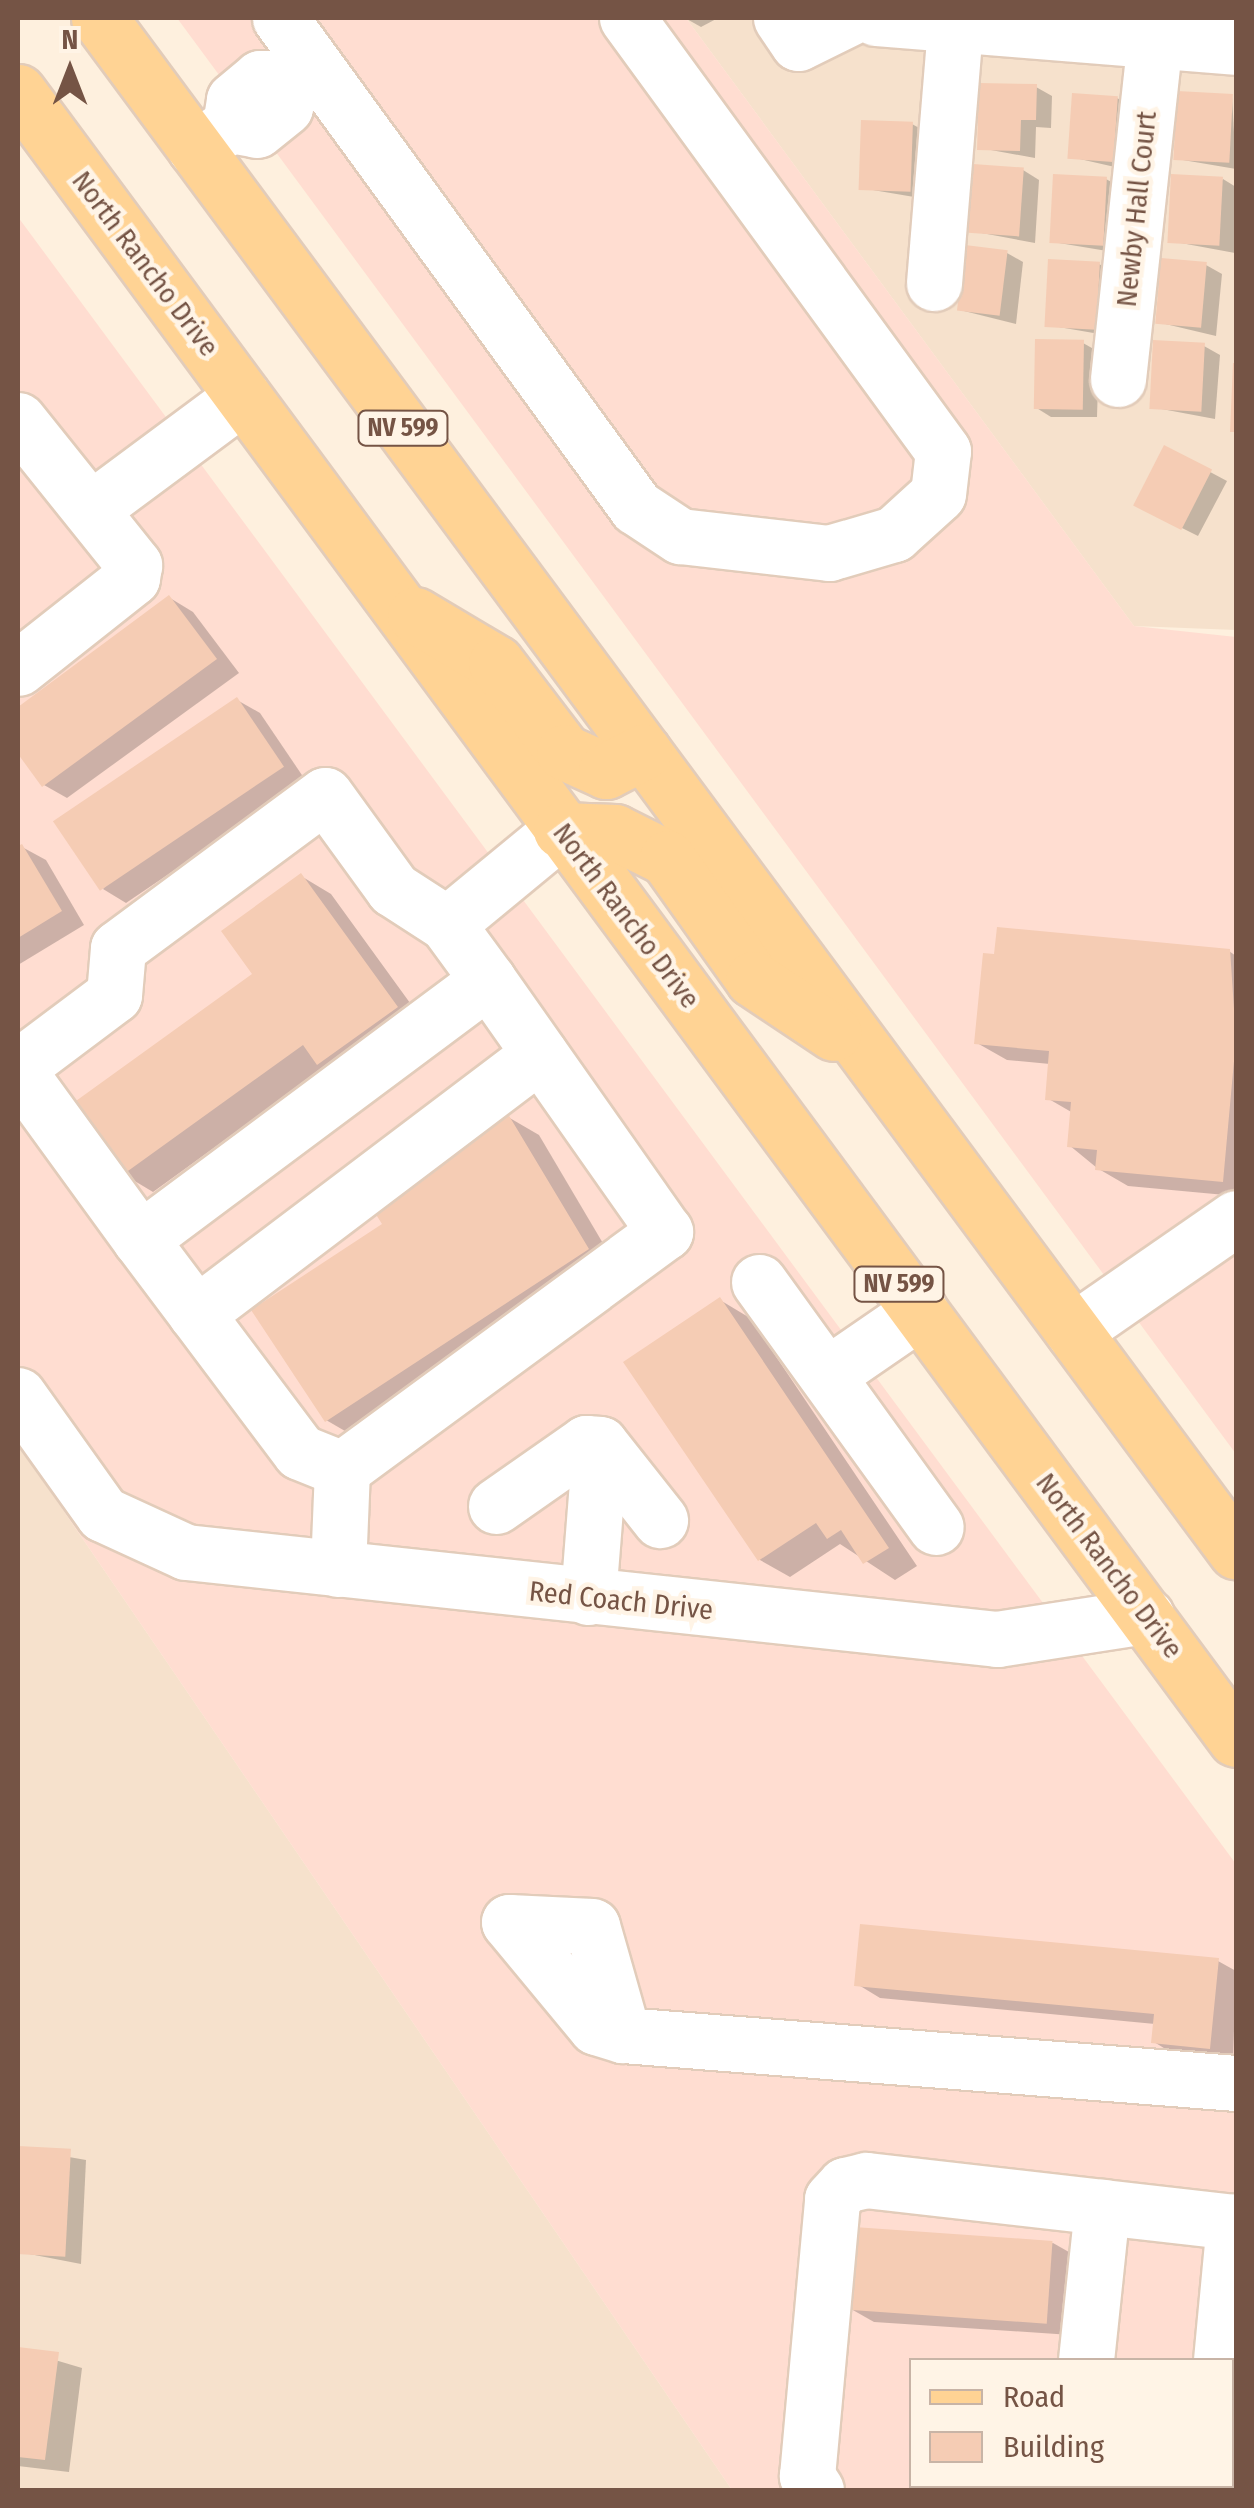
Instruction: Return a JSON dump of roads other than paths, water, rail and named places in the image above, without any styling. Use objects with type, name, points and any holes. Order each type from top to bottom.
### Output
[{"type":"main road","name":"NV 599","points":[[99,18],[212,136],[642,752],[1236,1551]]},
{"type":"main road","name":"North Rancho Drive","points":[[18,92],[1236,1739]]},
{"type":"main road","points":[[396,603],[496,663],[564,752],[606,771],[642,752]]},
{"type":"main road","points":[[561,830],[614,832],[667,858],[753,978],[866,1054]]},
{"type":"street","points":[[280,18],[302,70],[636,507],[680,536],[829,553],[894,534],[938,494],[944,451],[627,18]]},
{"type":"street","points":[[789,30],[849,18]]},
{"type":"street","points":[[876,18],[1156,28],[1236,48]]},
{"type":"street","points":[[934,283],[956,20]]},
{"type":"street","name":"Newby Hall Court","points":[[1118,379],[1156,28]]},
{"type":"street","points":[[212,136],[257,130],[285,106],[302,70]]},
{"type":"street","points":[[91,509],[243,396]]},
{"type":"street","points":[[18,420],[134,564],[132,578],[18,668]]},
{"type":"street","points":[[325,796],[392,889],[448,924],[665,1232],[342,1469],[300,1452],[18,1069],[114,995],[118,948],[325,796]]},
{"type":"street","points":[[448,924],[561,830]]},
{"type":"street","points":[[140,1239],[488,980]]},
{"type":"street","points":[[196,1314],[540,1054]]},
{"type":"street","points":[[1072,1331],[1236,1217]]},
{"type":"street","points":[[759,1282],[936,1527]]},
{"type":"street","points":[[827,1375],[920,1311]]},
{"type":"street","name":"Red Coach Drive","points":[[18,1394],[103,1514],[186,1552],[997,1638],[1146,1616]]},
{"type":"street","points":[[496,1506],[586,1443],[600,1444],[660,1520]]},
{"type":"street","points":[[588,1597],[600,1444]]},
{"type":"street","points":[[338,1569],[342,1469]]},
{"type":"street","points":[[623,2034],[1236,2083]]},
{"type":"street","points":[[816,2490],[807,2476],[832,2199],[845,2185],[1235,2222],[1222,2358]]},
{"type":"street","points":[[1086,2358],[1102,2207]]}]
